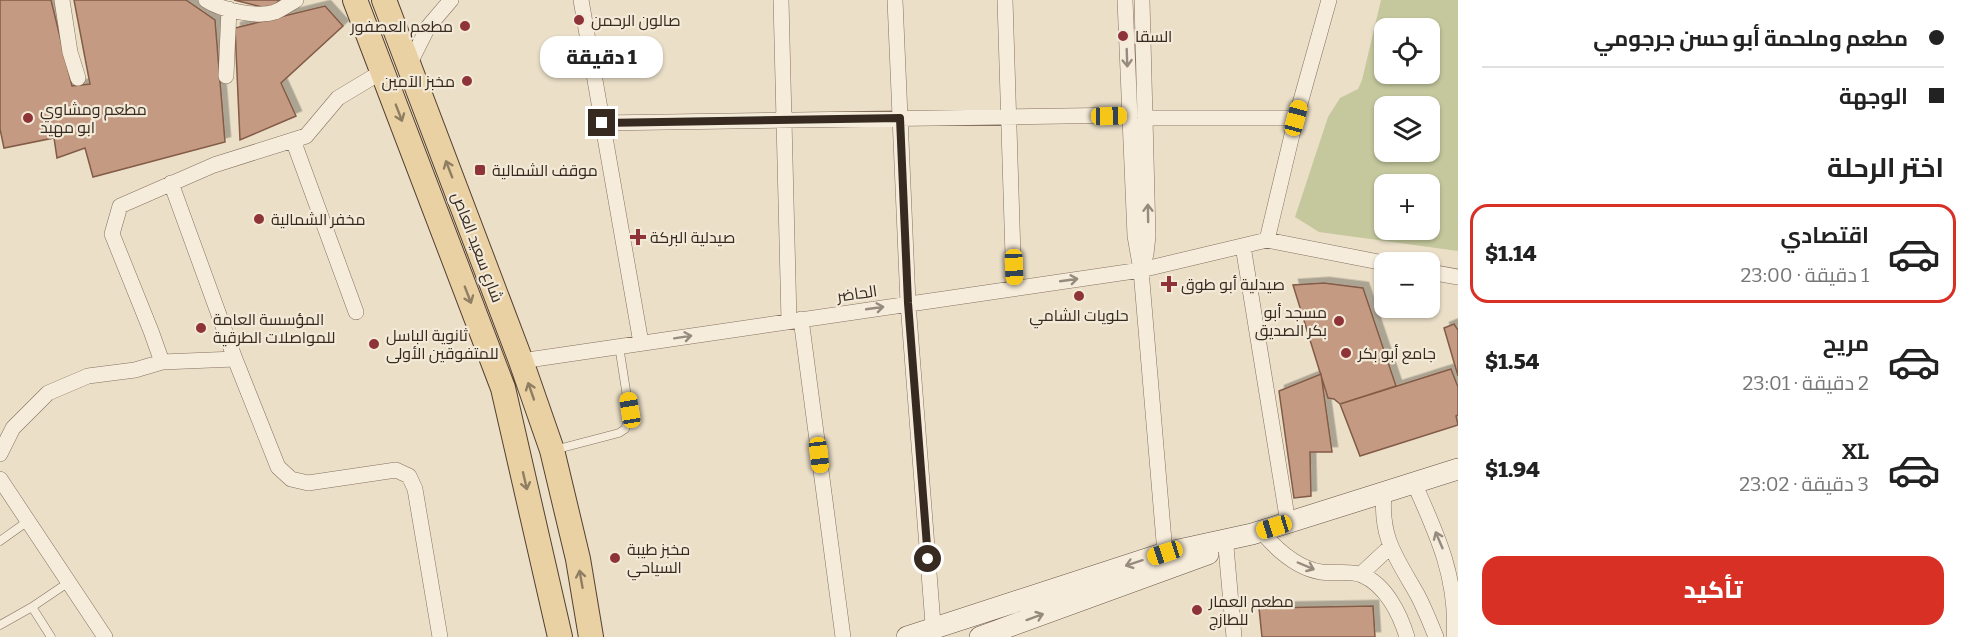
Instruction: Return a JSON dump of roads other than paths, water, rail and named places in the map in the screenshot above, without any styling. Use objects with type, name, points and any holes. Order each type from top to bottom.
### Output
[{"type":"main road","points":[[354,0],[503,388],[560,637]]},
{"type":"main road","name":"شارع سعيد العاص","points":[[384,0],[521,361],[552,450],[578,559],[591,637]]},
{"type":"main road","points":[[908,637],[934,633],[1165,553],[1256,533],[1458,469]]},
{"type":"main road","points":[[980,637],[1226,548],[1256,533]]},
{"type":"street","points":[[62,0],[70,52],[78,78]]},
{"type":"street","points":[[206,0],[215,6],[249,14],[273,12],[296,0]]},
{"type":"street","points":[[409,65],[428,27],[451,0]]},
{"type":"street","points":[[581,0],[641,343]]},
{"type":"street","points":[[781,0],[784,120],[795,320],[843,637]]},
{"type":"street","points":[[895,0],[908,303],[934,633]]},
{"type":"street","points":[[1005,0],[1014,288]]},
{"type":"street","points":[[1125,0],[1135,236],[1141,270],[1165,553]]},
{"type":"street","points":[[1141,270],[1146,255],[1148,236],[1142,0]]},
{"type":"street","points":[[1329,0],[1296,118],[1267,240],[1374,261]]},
{"type":"street","points":[[226,76],[229,9]]},
{"type":"street","points":[[162,363],[152,331],[112,234],[120,206],[213,165],[306,136],[338,98],[383,71]]},
{"type":"street","points":[[602,123],[1129,115]]},
{"type":"street","points":[[1146,118],[1296,118]]},
{"type":"street","points":[[293,140],[356,312]]},
{"type":"street","points":[[171,183],[278,467],[291,479],[308,483],[396,470],[409,476],[415,489],[440,637]]},
{"type":"street","name":"الحاضر","points":[[521,361],[1141,270],[1267,240]]},
{"type":"street","points":[[1243,246],[1288,523]]},
{"type":"street","points":[[1440,274],[1458,277]]},
{"type":"street","points":[[0,454],[14,428],[48,393],[88,376],[135,370],[162,363],[236,359]]},
{"type":"street","points":[[0,479],[105,637]]},
{"type":"street","points":[[1414,483],[1453,576],[1457,618],[1454,637]]},
{"type":"street","points":[[1384,493],[1383,520],[1390,548],[1418,595],[1436,637]]},
{"type":"street","points":[[1256,533],[1287,557],[1303,566],[1320,572],[1361,574],[1378,585],[1392,604],[1407,637]]},
{"type":"street","points":[[1226,548],[1234,637]]},
{"type":"street","points":[[1361,574],[1390,548]]},
{"type":"lane","points":[[552,450],[619,433],[625,429],[630,417],[619,346]]},
{"type":"lane","points":[[0,541],[28,521]]},
{"type":"lane","points":[[0,625],[69,582]]},
{"type":"lane","points":[[32,607],[51,637]]},
{"type":"place","name":"صالون الرحمن","points":[[579,20]]},
{"type":"place","name":"مطعم العصفور","points":[[465,26]]},
{"type":"place","name":"السقا","points":[[1123,36]]},
{"type":"place","name":"مخبز الآمين","points":[[467,81]]},
{"type":"place","name":"مطعم ومشاوي ابو مهيد","points":[[28,118]]},
{"type":"place","name":"موقف الشمالية","points":[[480,170]]},
{"type":"place","name":"مخفر الشمالية","points":[[259,219]]},
{"type":"place","name":"صيدلية البركة","points":[[638,237]]},
{"type":"place","name":"صيدلية أبو طوق","points":[[1169,284]]},
{"type":"place","name":"حلويات الشامي","points":[[1079,296]]},
{"type":"place","name":"مسجد أبو بكر الصديق","points":[[1339,321]]},
{"type":"place","name":"المؤسسة العامة للمواصلات الطرقية","points":[[201,328]]},
{"type":"place","name":"ثانوية الباسل للمتفوقين الأولى","points":[[374,344]]},
{"type":"place","name":"جامع أبو بكر","points":[[1346,353]]},
{"type":"place","name":"مخبز طيبة السياحي","points":[[615,558]]},
{"type":"place","name":"مطعم العمار للطازج","points":[[1197,610]]}]
